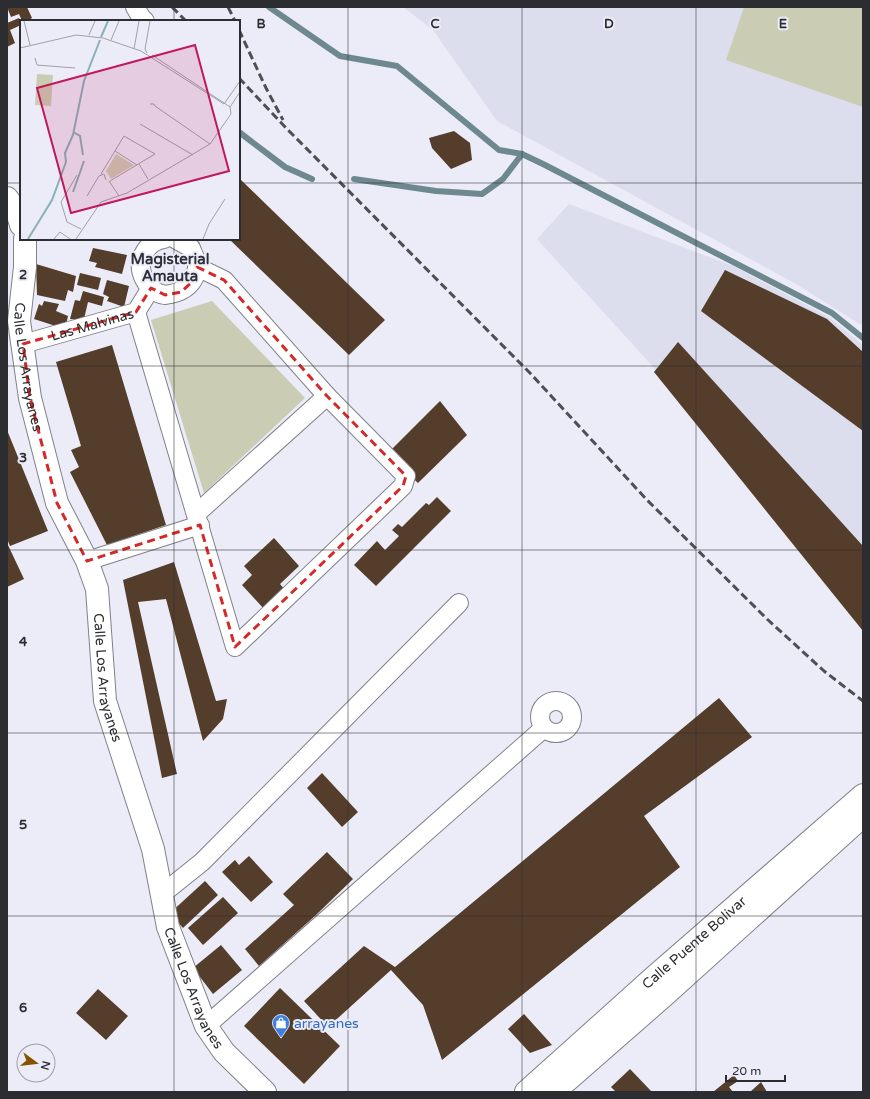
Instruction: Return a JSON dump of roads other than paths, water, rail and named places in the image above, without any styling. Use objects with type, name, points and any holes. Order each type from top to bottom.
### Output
[{"type":"street","points":[[135,7],[144,20]]},
{"type":"street","points":[[7,198],[17,212],[20,222]]},
{"type":"street","name":"Calle Los Arrayanes","points":[[25,240],[25,267],[19,321],[30,398],[57,503],[87,561],[97,589],[104,701],[153,849],[168,927],[206,1026],[224,1052],[265,1092]]},
{"type":"street","points":[[158,240],[147,248],[140,262],[142,276],[151,288],[165,295],[181,292],[192,282],[197,267],[191,248],[177,240]]},
{"type":"street","points":[[136,312],[235,647],[403,486],[406,476],[327,396],[224,280],[197,267]]},
{"type":"street","name":"Las Malvinas","points":[[23,344],[136,312],[151,288]]},
{"type":"street","points":[[87,561],[198,520],[327,396]]},
{"type":"street","points":[[162,894],[202,862],[459,603]]},
{"type":"street","points":[[206,1026],[544,728]]},
{"type":"street","name":"Calle Puente Bolívar","points":[[554,1092],[660,986],[863,795]]},
{"type":"street","name":"Calle Puente Bolívar","points":[[526,1092],[660,986],[863,816]]},
{"type":"waterway","points":[[269,7],[340,56],[397,66],[499,150],[522,154],[543,164],[832,313],[863,338]]},
{"type":"waterway","points":[[240,133],[285,167],[312,179]]},
{"type":"waterway","points":[[354,179],[436,191],[482,194],[503,179],[522,154]]},
{"type":"railway","points":[[172,7],[185,20]]},
{"type":"railway","points":[[228,7],[234,20]]},
{"type":"railway","points":[[240,32],[266,88],[283,120]]},
{"type":"railway","points":[[240,79],[288,130],[530,373],[647,500],[767,619],[824,671],[863,701]]},
{"type":"place","name":"arrayanes","points":[[281,1038]]},
{"type":"district","name":"Magisterial Amauta","points":[[170,268]]}]
